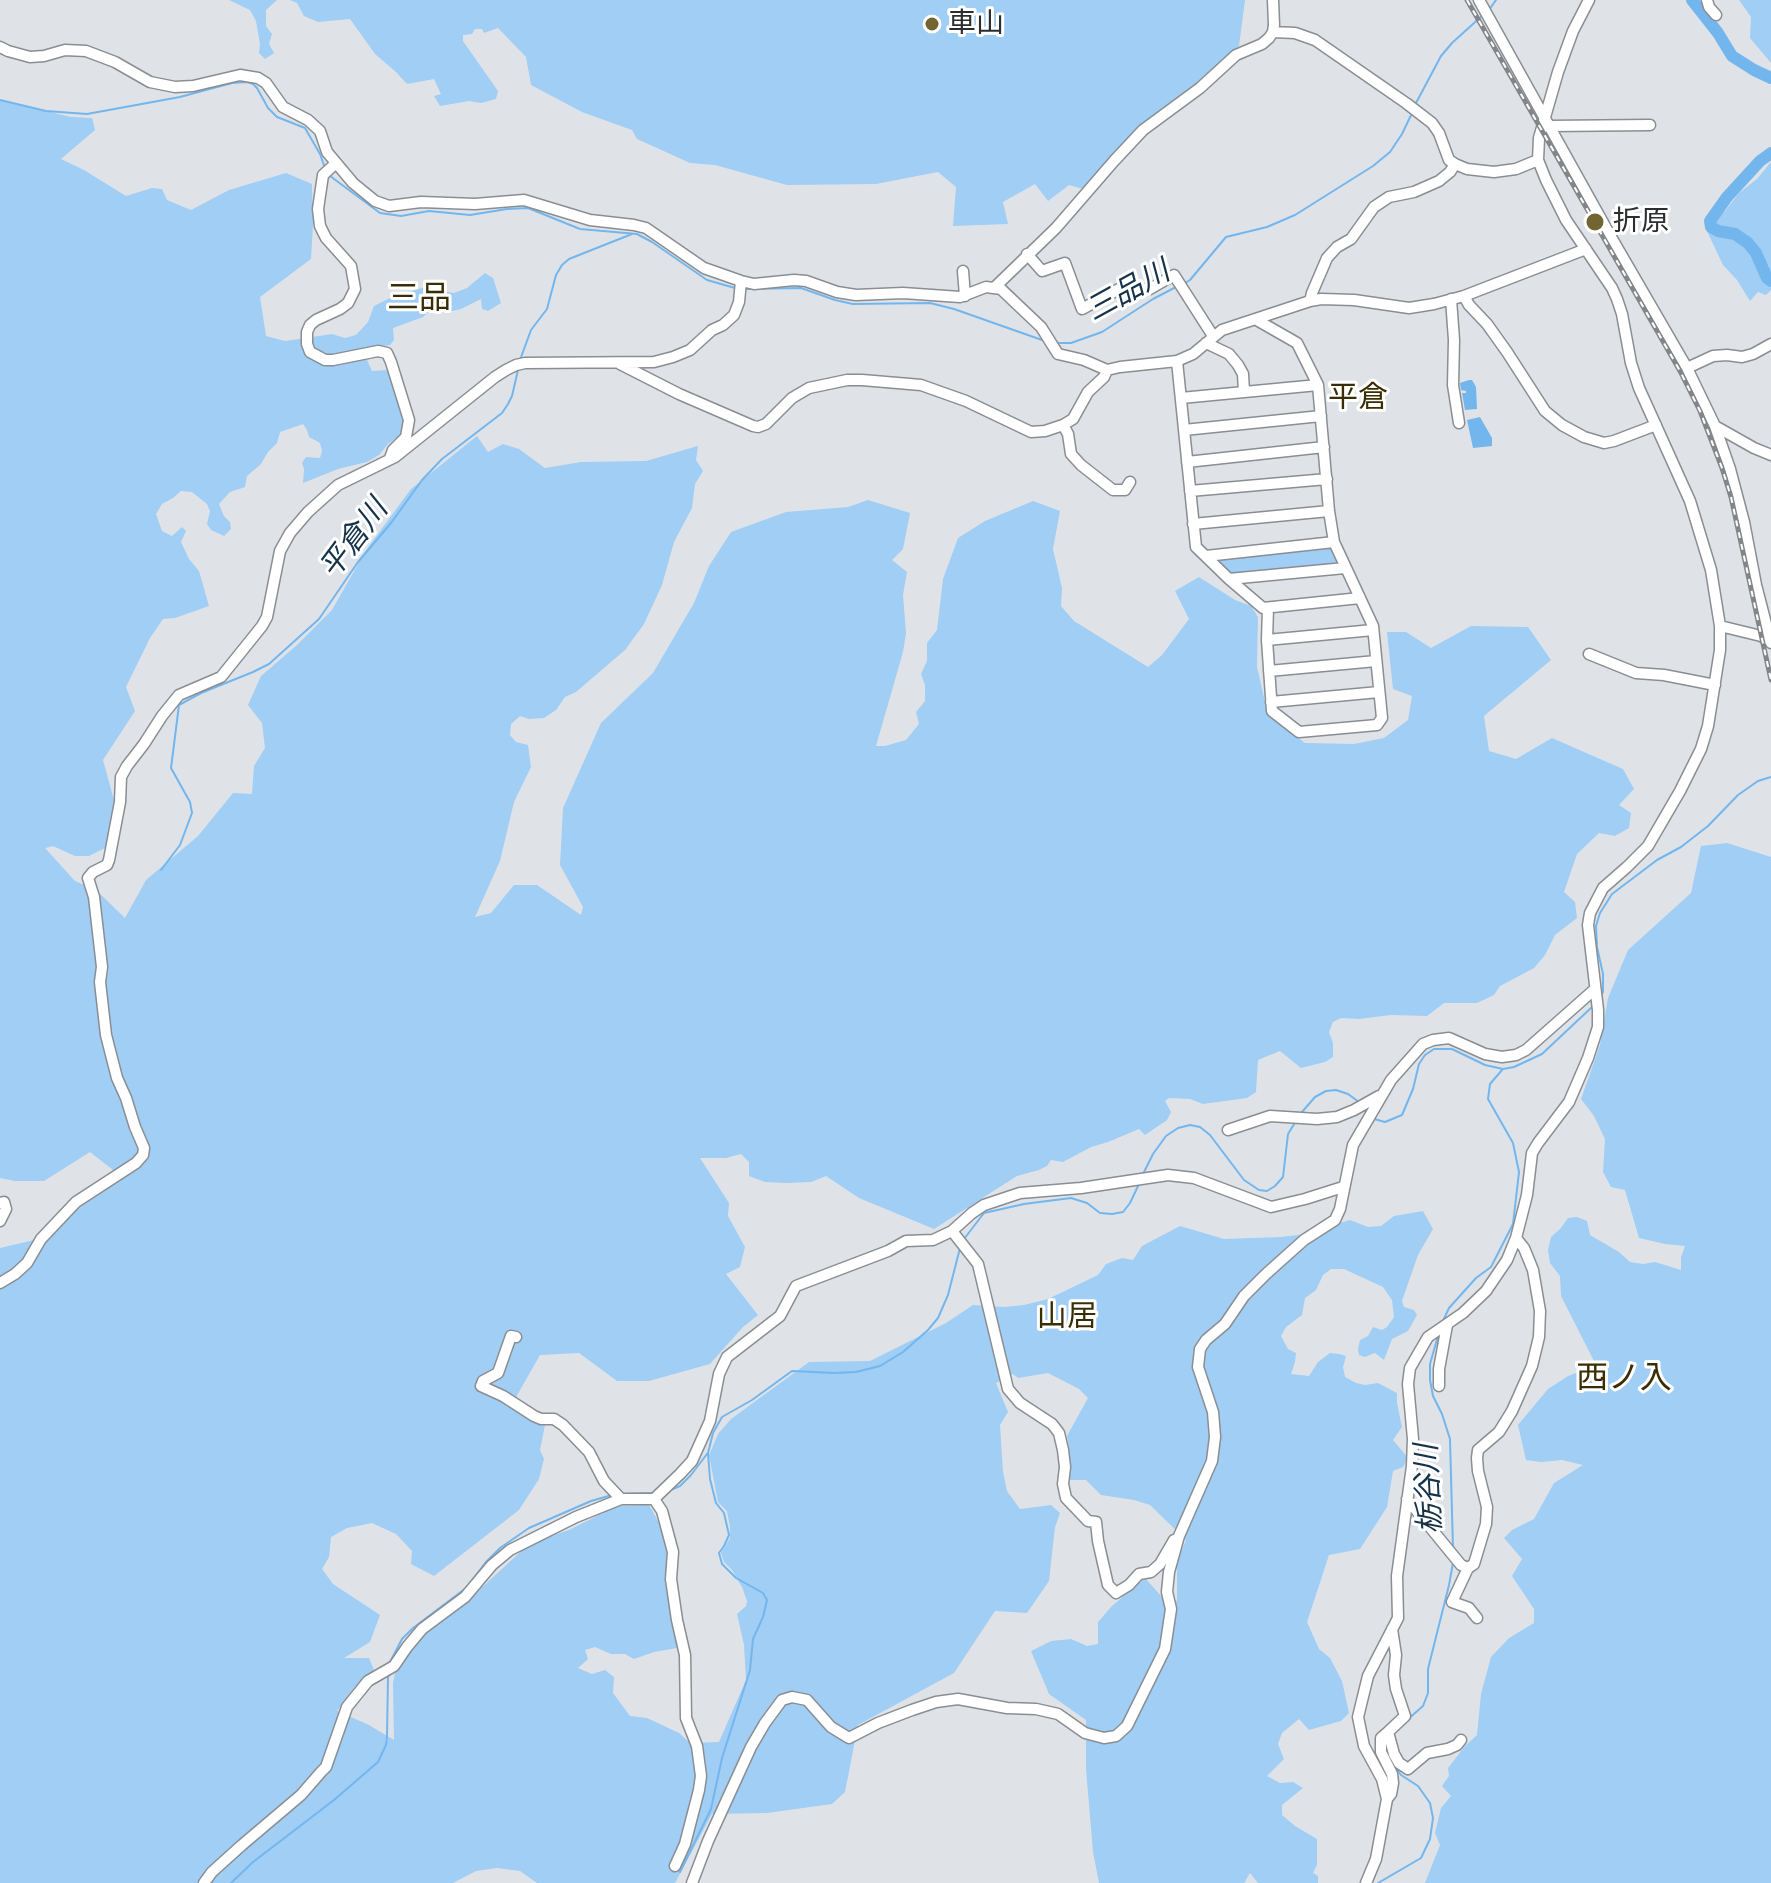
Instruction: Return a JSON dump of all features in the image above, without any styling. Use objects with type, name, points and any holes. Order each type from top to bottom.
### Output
[{"type":"street","points":[[995,287],[1056,228],[1143,130],[1200,88],[1236,55],[1262,44],[1273,32],[1273,0]]},
{"type":"street","points":[[1366,1883],[1376,1859],[1387,1799],[1382,1779],[1364,1746],[1358,1717],[1368,1676],[1398,1618],[1397,1576],[1412,1466],[1410,1368],[1428,1337],[1463,1313],[1486,1291],[1507,1260],[1527,1195],[1532,1153],[1569,1102],[1598,1027],[1588,925],[1592,907],[1603,888],[1648,846],[1701,749],[1708,726],[1720,650],[1716,589],[1696,520],[1639,388],[1617,299],[1560,210],[1538,160],[1539,138],[1548,122],[1566,51],[1589,0]]},
{"type":"street","points":[[1707,0],[1716,15]]},
{"type":"street","points":[[1481,3],[1687,368],[1715,426],[1744,522],[1770,642]]},
{"type":"street","points":[[1273,32],[1295,33],[1315,40],[1406,103],[1432,123],[1449,160],[1455,164],[1467,169],[1494,172],[1516,169],[1538,160]]},
{"type":"street","points":[[0,47],[30,57],[65,50],[86,51],[115,62],[150,82],[175,87],[240,75],[258,78],[266,83],[283,107],[308,120],[320,131],[330,168],[318,204],[320,226],[326,238],[351,266],[355,289],[348,303],[310,325],[307,344],[310,352],[325,360],[378,351],[387,353],[409,420],[406,437],[393,450],[390,460]]},
{"type":"street","points":[[1548,122],[1650,125]]},
{"type":"street","points":[[1310,301],[1327,258],[1337,247],[1351,239],[1374,207],[1389,197],[1414,192],[1439,181],[1455,164]]},
{"type":"street","points":[[330,168],[364,194],[389,206],[421,202],[475,204],[524,200],[590,220],[646,228],[704,268],[741,288],[780,281],[806,281],[847,295],[903,293],[960,297],[986,287],[995,287],[1001,289],[1041,327],[1058,354],[1107,370],[1177,361],[1193,354],[1222,330],[1310,301],[1342,299],[1409,308],[1464,296],[1586,249]]},
{"type":"street","points":[[1027,254],[1042,271],[1065,263],[1082,309],[1119,289],[1150,289],[1174,275],[1210,340],[1238,365],[1243,374],[1244,392]]},
{"type":"street","points":[[963,271],[965,296]]},
{"type":"street","points":[[0,1283],[27,1263],[41,1239],[76,1202],[136,1163],[143,1155],[144,1148],[117,1078],[106,1035],[94,897],[88,878],[107,865],[109,860],[120,802],[121,777],[127,766],[179,695],[221,677],[262,626],[267,617],[280,551],[290,533],[338,485],[390,460],[495,377],[516,365],[664,361],[690,350],[734,315],[741,288]]},
{"type":"street","points":[[1464,296],[1507,352],[1545,411],[1562,425],[1604,443],[1656,425]]},
{"type":"street","points":[[1451,299],[1453,385],[1459,423]]},
{"type":"street","points":[[1255,319],[1297,343],[1318,385],[1334,542],[1373,630],[1382,718],[1377,725],[1299,732],[1272,711],[1268,608]]},
{"type":"street","points":[[1687,368],[1713,356],[1742,357],[1753,354],[1771,344]]},
{"type":"street","points":[[1177,361],[1196,547],[1263,608],[1360,598]]},
{"type":"street","points":[[617,363],[679,394],[758,427],[766,424],[792,398],[809,388],[862,380],[934,389],[1031,432],[1045,431],[1073,419],[1088,392],[1107,370]]},
{"type":"street","points":[[1181,398],[1318,385]]},
{"type":"street","points":[[1184,430],[1321,416]]},
{"type":"street","points":[[1063,425],[1076,461],[1113,490],[1125,490],[1130,482]]},
{"type":"street","points":[[1715,426],[1771,455]]},
{"type":"street","points":[[1187,462],[1324,447]]},
{"type":"street","points":[[1190,491],[1327,479]]},
{"type":"street","points":[[1193,524],[1329,511]]},
{"type":"street","points":[[1206,556],[1334,542]]},
{"type":"street","points":[[1229,579],[1345,568]]},
{"type":"street","points":[[1720,626],[1761,636],[1770,642]]},
{"type":"street","points":[[1267,640],[1373,630]]},
{"type":"street","points":[[1589,654],[1636,673],[1715,685]]},
{"type":"street","points":[[1269,671],[1376,661]]},
{"type":"street","points":[[1271,702],[1379,692]]},
{"type":"street","points":[[692,1883],[751,1747],[782,1700],[792,1697],[807,1700],[831,1727],[849,1738],[912,1710],[958,1699],[1047,1711],[1058,1714],[1085,1733],[1104,1738],[1116,1736],[1127,1726],[1165,1649],[1171,1609],[1167,1592],[1169,1572],[1179,1536],[1212,1461],[1215,1437],[1213,1412],[1198,1367],[1200,1349],[1266,1274],[1304,1240],[1335,1220],[1353,1145],[1380,1095],[1423,1044],[1449,1038],[1485,1054],[1502,1057],[1516,1055],[1537,1041],[1595,989]]},
{"type":"street","points":[[1228,1130],[1270,1116],[1337,1117],[1380,1095]]},
{"type":"street","points":[[204,1883],[212,1872],[301,1795],[326,1767],[347,1707],[368,1681],[394,1666],[422,1629],[465,1597],[492,1565],[510,1550],[576,1517],[621,1499],[654,1499],[680,1474],[701,1444],[710,1421],[719,1374],[727,1357],[780,1316],[796,1286],[888,1251],[906,1241],[933,1240],[952,1231],[984,1205],[1020,1193],[1081,1188],[1168,1175],[1194,1178],[1271,1207],[1343,1187]]},
{"type":"street","points":[[0,1203],[4,1202],[6,1209],[0,1221]]},
{"type":"street","points":[[952,1231],[978,1264],[1008,1389],[1020,1403],[1052,1424],[1059,1433],[1066,1498],[1088,1521],[1096,1522],[1108,1585],[1116,1593],[1139,1574],[1151,1572],[1179,1536]]},
{"type":"street","points":[[1477,1618],[1469,1608],[1452,1602],[1468,1568],[1474,1564],[1486,1524],[1487,1507],[1478,1471],[1478,1450],[1499,1432],[1512,1411],[1532,1366],[1539,1337],[1539,1299],[1533,1270],[1516,1238]]},
{"type":"street","points":[[1439,1386],[1447,1325]]},
{"type":"street","points":[[516,1337],[511,1336],[498,1373],[483,1381],[481,1386],[534,1416],[554,1419],[563,1425],[589,1452],[604,1481],[621,1499]]},
{"type":"street","points":[[654,1499],[662,1511],[673,1552],[671,1579],[685,1655],[686,1718],[697,1746],[701,1776],[685,1844],[675,1866]]},
{"type":"street","points":[[1407,1499],[1461,1565],[1468,1568]]},
{"type":"street","points":[[1387,1799],[1393,1783],[1381,1752],[1381,1738],[1405,1716],[1396,1689],[1392,1629]]},
{"type":"street","points":[[1388,1732],[1394,1754],[1399,1763],[1408,1769],[1427,1753],[1448,1749],[1461,1740]]},
{"type":"shaded area","points":[[229,0],[277,0],[266,10],[266,26],[272,34],[269,44],[274,53],[265,59],[259,53],[256,21],[250,10]]},
{"type":"shaded area","points":[[290,0],[1245,0],[1239,46],[1198,83],[1142,126],[1083,189],[1069,185],[1048,201],[1035,184],[1003,202],[1008,224],[953,226],[956,187],[938,172],[876,184],[787,185],[715,165],[690,163],[637,139],[632,130],[582,112],[531,85],[526,57],[498,28],[484,33],[482,29],[475,29],[472,34],[463,35],[463,41],[498,91],[496,99],[440,106],[434,96],[441,94],[434,79],[407,84],[375,54],[350,19],[318,22],[304,16],[297,3]]},
{"type":"shaded area","points":[[1739,0],[1771,0],[1771,63],[1750,38],[1751,17]]},
{"type":"shaded area","points":[[0,100],[71,117],[92,118],[95,130],[61,159],[126,196],[152,188],[162,189],[167,200],[191,210],[229,190],[286,173],[312,184],[311,259],[260,297],[266,336],[285,341],[332,334],[345,338],[356,335],[368,322],[374,306],[394,296],[433,285],[442,291],[454,293],[467,288],[485,273],[493,278],[501,303],[488,311],[482,309],[481,299],[448,312],[434,307],[423,317],[393,328],[394,340],[390,345],[362,349],[372,371],[388,370],[403,411],[404,427],[379,455],[367,462],[303,483],[302,463],[306,457],[320,458],[322,451],[320,443],[309,437],[303,424],[280,432],[277,443],[247,476],[245,487],[230,492],[219,504],[230,522],[231,529],[224,536],[211,530],[207,524],[210,511],[207,504],[192,492],[181,491],[162,504],[156,514],[162,531],[172,536],[182,527],[186,531],[181,542],[199,571],[209,606],[163,619],[126,687],[135,711],[103,760],[114,800],[109,846],[89,856],[75,856],[53,846],[45,848],[75,881],[96,890],[125,918],[146,880],[198,836],[233,793],[252,794],[254,766],[265,748],[262,723],[248,705],[261,676],[332,610],[366,550],[411,489],[477,436],[488,452],[503,444],[519,449],[545,468],[581,462],[646,461],[698,446],[696,460],[703,471],[695,484],[692,508],[674,542],[662,585],[644,624],[625,650],[576,692],[565,697],[556,710],[544,718],[520,716],[511,724],[510,735],[516,742],[528,745],[531,767],[514,802],[500,861],[475,917],[491,913],[514,885],[537,885],[581,915],[583,907],[560,865],[563,808],[601,723],[653,673],[694,603],[709,566],[731,532],[786,512],[848,507],[868,500],[910,513],[903,549],[892,560],[907,572],[903,595],[906,633],[876,746],[906,740],[919,724],[916,712],[925,701],[921,674],[927,661],[927,643],[937,630],[943,579],[958,538],[985,521],[1033,501],[1060,511],[1053,549],[1062,588],[1061,606],[1074,621],[1148,667],[1162,655],[1189,619],[1175,591],[1199,577],[1235,600],[1251,606],[1258,617],[1257,667],[1268,715],[1305,743],[1354,744],[1384,738],[1408,720],[1412,696],[1393,689],[1387,632],[1406,632],[1431,648],[1471,626],[1528,627],[1551,660],[1484,716],[1489,751],[1516,759],[1552,738],[1623,769],[1634,789],[1619,805],[1631,813],[1629,828],[1615,836],[1599,833],[1577,854],[1564,892],[1575,902],[1577,918],[1555,935],[1534,968],[1500,986],[1494,995],[1477,1003],[1444,1003],[1427,1016],[1341,1018],[1333,1022],[1329,1032],[1333,1057],[1325,1062],[1301,1068],[1280,1051],[1258,1060],[1256,1092],[1247,1098],[1203,1104],[1190,1099],[1169,1098],[1165,1101],[1171,1112],[1167,1120],[1145,1135],[1139,1129],[1091,1147],[1063,1162],[1051,1160],[1039,1170],[1017,1176],[934,1229],[859,1198],[826,1176],[811,1182],[765,1182],[749,1176],[749,1162],[741,1154],[726,1158],[700,1158],[729,1203],[728,1216],[745,1247],[740,1267],[726,1274],[758,1315],[710,1364],[649,1381],[617,1381],[579,1353],[540,1355],[513,1408],[545,1425],[540,1450],[544,1459],[539,1479],[519,1510],[434,1576],[411,1564],[412,1551],[396,1534],[372,1523],[347,1528],[331,1537],[329,1557],[322,1569],[333,1584],[380,1615],[370,1642],[344,1658],[369,1658],[374,1670],[354,1688],[337,1711],[394,1740],[393,1683],[400,1649],[464,1604],[530,1543],[569,1530],[617,1506],[649,1505],[661,1526],[669,1550],[667,1591],[677,1648],[634,1659],[595,1647],[585,1650],[588,1659],[578,1668],[592,1674],[605,1670],[614,1677],[613,1693],[630,1716],[647,1718],[679,1733],[690,1743],[719,1742],[746,1680],[744,1645],[737,1614],[747,1601],[721,1553],[730,1538],[730,1527],[727,1511],[718,1502],[709,1455],[718,1434],[731,1419],[809,1362],[870,1361],[946,1323],[973,1305],[1005,1307],[1048,1299],[1098,1275],[1106,1264],[1122,1258],[1133,1260],[1142,1246],[1180,1226],[1224,1239],[1280,1237],[1326,1232],[1350,1220],[1368,1227],[1381,1226],[1394,1216],[1423,1211],[1433,1229],[1418,1255],[1402,1301],[1404,1307],[1414,1310],[1417,1315],[1408,1331],[1392,1339],[1384,1360],[1375,1353],[1365,1357],[1359,1355],[1358,1349],[1360,1340],[1368,1336],[1373,1327],[1382,1330],[1394,1317],[1392,1300],[1383,1287],[1344,1269],[1331,1269],[1323,1275],[1316,1290],[1305,1298],[1302,1315],[1286,1327],[1281,1336],[1288,1349],[1296,1353],[1291,1374],[1309,1376],[1318,1362],[1330,1353],[1339,1354],[1346,1356],[1343,1367],[1345,1377],[1365,1385],[1378,1383],[1397,1393],[1402,1427],[1393,1440],[1408,1458],[1403,1467],[1393,1471],[1387,1507],[1360,1549],[1329,1555],[1307,1622],[1319,1649],[1330,1658],[1342,1681],[1349,1713],[1341,1721],[1309,1730],[1299,1719],[1282,1733],[1278,1744],[1284,1759],[1267,1776],[1280,1783],[1293,1782],[1303,1788],[1282,1805],[1282,1815],[1317,1839],[1317,1865],[1313,1873],[1318,1876],[1318,1883],[1258,1883],[1250,1873],[1244,1883],[1099,1883],[1093,1852],[1086,1769],[1086,1720],[1049,1694],[1031,1651],[1051,1641],[1071,1639],[1087,1646],[1098,1644],[1098,1622],[1145,1578],[1163,1598],[1177,1601],[1177,1562],[1186,1540],[1150,1505],[1101,1495],[1086,1480],[1068,1480],[1067,1436],[1088,1398],[1079,1389],[1048,1373],[1018,1378],[1013,1374],[996,1383],[1008,1412],[1000,1425],[1007,1491],[1020,1509],[1051,1505],[1060,1513],[1055,1527],[1049,1581],[1027,1613],[995,1611],[954,1673],[858,1725],[845,1792],[832,1804],[767,1813],[712,1814],[675,1883],[537,1883],[520,1871],[497,1868],[476,1871],[453,1883],[0,1883],[0,1248],[34,1240],[122,1177],[90,1152],[44,1181],[0,1178]]},
{"type":"shaded area","points":[[1771,162],[1771,290],[1766,295],[1758,292],[1750,301],[1723,265],[1705,227],[1725,211]]},
{"type":"shaded area","points":[[1469,380],[1476,387],[1477,409],[1465,410],[1462,393],[1466,391],[1461,390],[1460,383]]},
{"type":"shaded area","points":[[1480,417],[1492,438],[1492,446],[1473,448],[1467,420]]},
{"type":"shaded area","points":[[1331,547],[1340,563],[1336,566],[1233,576],[1215,561],[1216,557]]},
{"type":"shaded area","points":[[1727,843],[1771,857],[1771,1883],[1425,1883],[1440,1845],[1435,1833],[1441,1808],[1451,1796],[1442,1786],[1449,1776],[1448,1768],[1477,1735],[1481,1694],[1491,1657],[1509,1638],[1534,1623],[1534,1609],[1512,1576],[1522,1559],[1504,1538],[1512,1530],[1534,1519],[1554,1483],[1583,1465],[1562,1460],[1526,1460],[1518,1425],[1548,1389],[1568,1376],[1596,1365],[1561,1296],[1560,1276],[1550,1263],[1548,1250],[1551,1237],[1568,1218],[1577,1217],[1587,1221],[1590,1235],[1630,1262],[1655,1262],[1681,1270],[1685,1246],[1639,1238],[1625,1190],[1611,1187],[1603,1172],[1605,1139],[1594,1116],[1581,1099],[1600,1045],[1608,998],[1628,950],[1691,893],[1701,846]]},
{"type":"waterway","name":"三品川","points":[[1489,10],[1496,0]]},
{"type":"waterway","points":[[1692,0],[1732,56],[1771,78]]},
{"type":"waterway","name":"三品川","points":[[1416,103],[1441,56],[1484,14]]},
{"type":"waterway","points":[[0,100],[46,111],[87,114],[247,82],[257,88],[277,117],[305,128],[325,168]]},
{"type":"waterway","name":"三品川","points":[[1185,283],[1226,237],[1267,227],[1295,215],[1373,166],[1390,152],[1412,113]]},
{"type":"waterway","points":[[1771,153],[1727,197],[1710,221],[1711,227],[1735,234],[1748,243],[1771,281]]},
{"type":"waterway","points":[[330,176],[380,213],[401,216],[429,211],[470,215],[528,208],[580,229],[637,234],[707,280],[735,288]]},
{"type":"waterway","name":"平倉川","points":[[520,360],[531,330],[547,309],[556,275],[562,265],[569,259],[632,234]]},
{"type":"waterway","name":"三品川","points":[[1056,343],[1071,343],[1102,332],[1176,287]]},
{"type":"waterway","name":"三品川","points":[[745,289],[801,288],[853,304],[930,303],[1042,340]]},
{"type":"waterway","name":"平倉川","points":[[161,870],[180,845],[192,813],[190,802],[171,768],[179,705],[269,664],[319,619],[358,562],[422,480],[442,459],[502,413],[512,396],[518,370]]},
{"type":"waterway","points":[[1601,995],[1603,974],[1596,926],[1612,894],[1708,826],[1738,795],[1758,781],[1771,777]]},
{"type":"waterway","points":[[1374,1119],[1385,1122],[1402,1115],[1419,1064],[1434,1049],[1452,1049],[1485,1065],[1503,1069],[1514,1067],[1542,1054],[1592,1007]]},
{"type":"waterway","name":"栃谷川","points":[[1442,1323],[1449,1308],[1476,1278],[1491,1267],[1513,1224],[1519,1172],[1513,1143],[1488,1099],[1490,1084],[1502,1070]]},
{"type":"waterway","points":[[1302,1112],[1315,1097],[1326,1091],[1336,1090],[1359,1102]]},
{"type":"waterway","points":[[1143,1174],[1166,1136],[1190,1125],[1200,1127],[1210,1135],[1244,1180],[1259,1190],[1267,1191],[1283,1177],[1288,1134],[1296,1121]]},
{"type":"waterway","points":[[964,1239],[984,1213],[1024,1204],[1071,1198],[1087,1203],[1100,1213],[1123,1212],[1139,1184]]},
{"type":"waterway","points":[[680,1872],[711,1809],[722,1758],[750,1670],[753,1639],[767,1600],[763,1593],[736,1578],[722,1564],[719,1553],[729,1535],[710,1479],[708,1453],[713,1433],[722,1417],[792,1371],[856,1372],[880,1366],[903,1352],[938,1318],[948,1295],[960,1248]]},
{"type":"waterway","name":"栃谷川","points":[[1438,1336],[1430,1364],[1430,1380],[1450,1439],[1453,1549]]},
{"type":"waterway","points":[[666,1492],[680,1486],[707,1454]]},
{"type":"waterway","points":[[623,1494],[652,1493]]},
{"type":"waterway","points":[[390,1662],[402,1639],[466,1588],[500,1548],[529,1528],[612,1495]]},
{"type":"waterway","name":"栃谷川","points":[[1406,1721],[1423,1706],[1428,1693],[1428,1669],[1453,1563]]},
{"type":"waterway","points":[[231,1883],[378,1762],[386,1745],[388,1676]]},
{"type":"waterway","name":"栃谷川","points":[[1378,1883],[1421,1858],[1430,1839],[1433,1818],[1430,1803],[1418,1786],[1401,1775],[1390,1760]]},
{"type":"railway","points":[[1467,0],[1700,411],[1731,497],[1771,680]]},
{"type":"place","name":"車山","points":[[932,24]]},
{"type":"place","name":"折原","points":[[1595,222]]},
{"type":"district","name":"三品","points":[[419,298]]},
{"type":"district","name":"平倉","points":[[1358,398]]},
{"type":"district","name":"山居","points":[[1067,1317]]},
{"type":"district","name":"西ノ入","points":[[1624,1378]]}]
